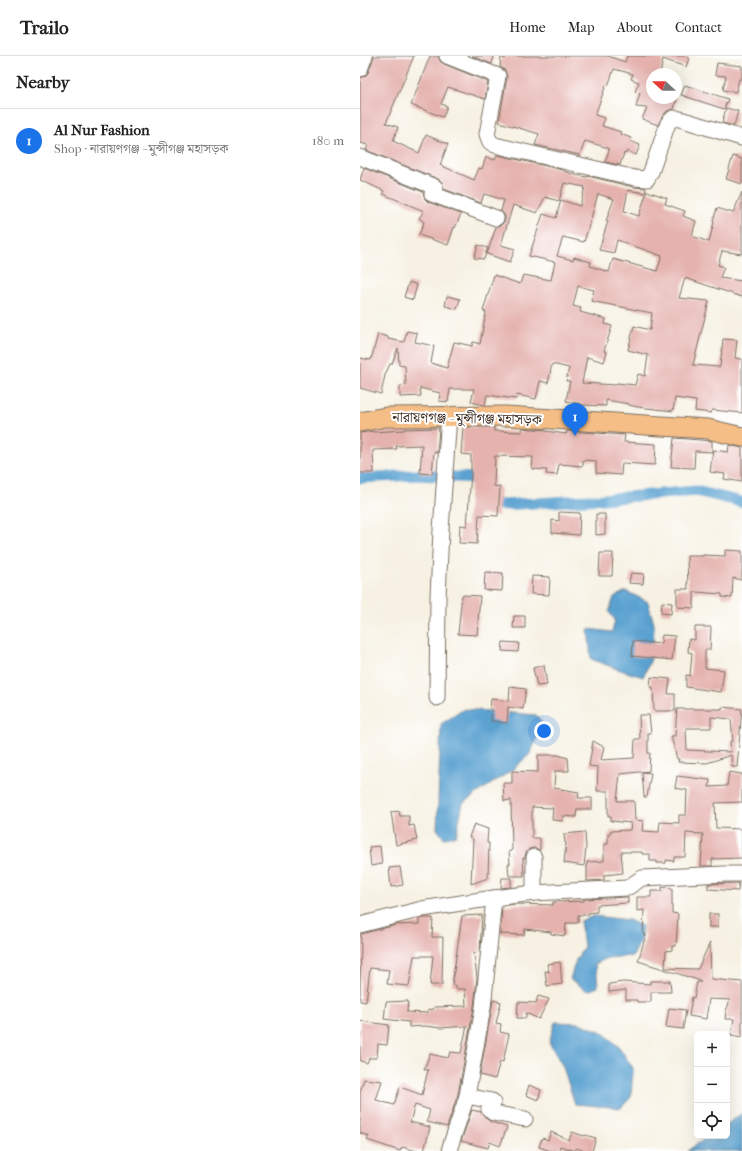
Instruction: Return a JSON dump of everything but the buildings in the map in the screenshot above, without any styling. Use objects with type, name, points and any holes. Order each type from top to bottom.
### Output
[{"type":"main road","name":"নারায়ণগঞ্জ - মুন্সীগঞ্জ মহাসড়ক","points":[[360,422],[386,417],[506,416],[708,430],[742,437]]},
{"type":"street","points":[[360,69],[365,56]]},
{"type":"street","points":[[447,56],[498,76],[487,134],[490,142],[495,145],[636,178],[647,179],[651,172],[668,123],[673,118],[742,138]]},
{"type":"street","points":[[360,157],[435,187],[432,194],[496,218]]},
{"type":"street","points":[[437,698],[438,597],[443,494],[449,416]]},
{"type":"street","points":[[534,857],[534,893]]},
{"type":"street","points":[[360,925],[422,909],[494,898],[534,893],[627,888],[642,878],[742,874]]},
{"type":"street","points":[[451,1151],[450,1147],[467,1096],[483,1008],[494,898]]},
{"type":"street","points":[[467,1096],[492,1101],[493,1103],[489,1109],[493,1113],[525,1119]]},
{"type":"water","points":[[626,591],[648,602],[654,624],[653,655],[643,677],[591,659],[588,629],[612,632],[615,620],[609,612],[614,597]]},
{"type":"water","points":[[464,709],[536,715],[543,724],[530,754],[512,770],[463,803],[456,836],[444,838],[437,829],[441,724]]},
{"type":"water","points":[[594,916],[629,920],[642,926],[640,942],[633,956],[607,958],[595,964],[598,987],[587,991],[570,979],[576,960],[584,946],[580,921]]},
{"type":"water","points":[[555,1022],[579,1023],[602,1032],[619,1047],[633,1068],[631,1097],[621,1108],[575,1104],[563,1067],[549,1042]]},
{"type":"water","points":[[742,1113],[742,1151],[687,1151],[705,1139],[730,1139],[730,1122]]},
{"type":"waterway","points":[[360,478],[416,475],[477,478],[482,496],[501,505],[603,499],[696,491],[742,502]]},
{"type":"place","name":"Al Nur Fashion","points":[[575,436]]}]
